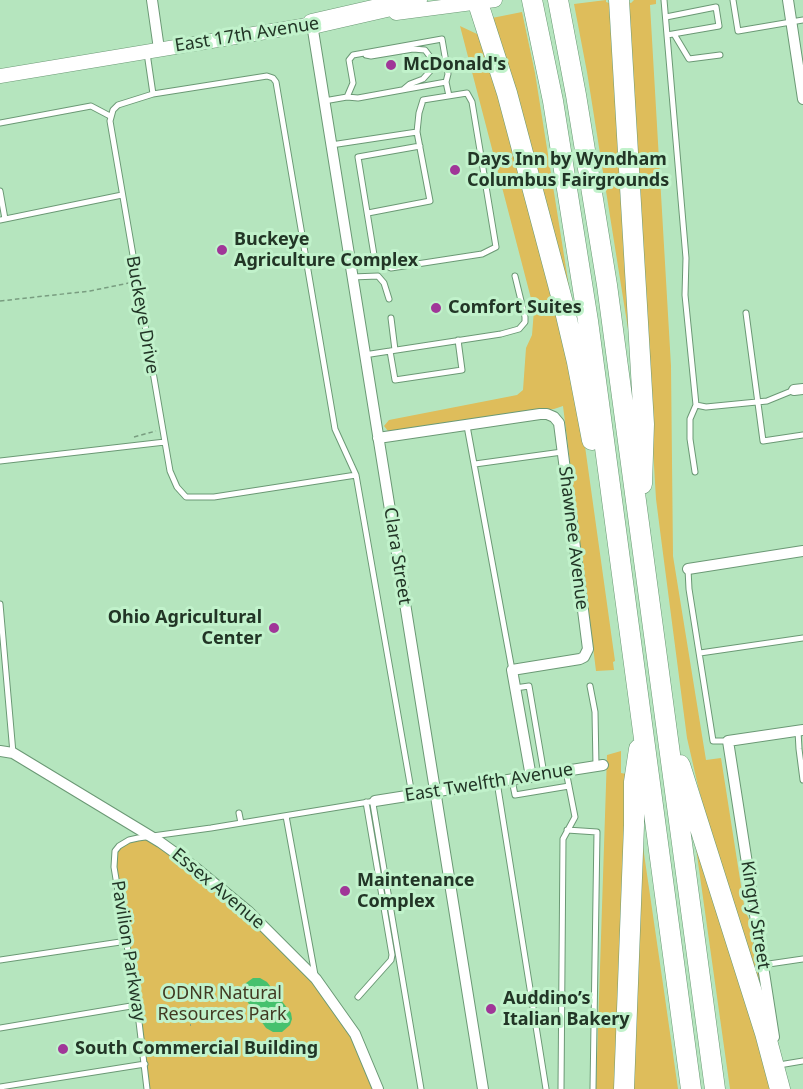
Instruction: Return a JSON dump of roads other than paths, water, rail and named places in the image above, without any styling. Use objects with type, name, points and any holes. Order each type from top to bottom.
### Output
[{"type":"highway","points":[[312,24],[417,0]]},
{"type":"highway","points":[[532,0],[553,100],[585,298],[691,1089]]},
{"type":"highway","points":[[558,0],[605,273],[715,1089]]},
{"type":"highway","points":[[619,0],[644,424],[644,472],[638,516]]},
{"type":"highway","points":[[483,1],[490,38],[507,93],[577,362],[597,469],[615,520]]},
{"type":"highway","points":[[666,723],[696,811],[703,842],[782,1089]]},
{"type":"highway","points":[[624,1089],[634,782],[642,725]]},
{"type":"street","points":[[152,0],[153,51]]},
{"type":"street","points":[[788,0],[803,99]]},
{"type":"street","name":"East 17th Avenue","points":[[0,76],[312,24],[483,1]]},
{"type":"street","name":"Clara Street","points":[[312,24],[483,1089]]},
{"type":"street","name":"Shawnee Avenue","points":[[378,438],[548,414],[559,423],[587,654],[580,659],[512,670]]},
{"type":"street","points":[[688,569],[803,551]]},
{"type":"street","points":[[512,670],[531,777]]},
{"type":"street","points":[[728,741],[801,730]]},
{"type":"street","name":"Kingry Street","points":[[728,741],[782,1089]]},
{"type":"street","name":"Essex Avenue","points":[[0,751],[13,753],[148,836],[192,865],[240,905],[316,979],[355,1034],[378,1089]]},
{"type":"street","name":"East Twelfth Avenue","points":[[370,801],[599,766]]},
{"type":"lane","points":[[664,0],[686,258],[685,295],[696,405],[690,419],[690,439],[695,472]]},
{"type":"lane","points":[[733,0],[738,31],[803,20]]},
{"type":"lane","points":[[666,17],[716,7],[719,26],[667,35]]},
{"type":"lane","points":[[674,34],[689,59],[720,55]]},
{"type":"lane","points":[[347,97],[352,83],[349,60],[353,55],[442,39],[448,74],[446,82],[448,96]]},
{"type":"lane","points":[[363,54],[371,56],[425,50],[432,58],[432,69],[423,79],[410,84],[403,90]]},
{"type":"lane","points":[[153,51],[153,94]]},
{"type":"lane","points":[[0,123],[91,105],[110,116],[118,105],[153,94],[267,76],[276,82],[335,429],[356,475],[412,795]]},
{"type":"lane","points":[[324,101],[347,97],[358,98],[446,82]]},
{"type":"lane","points":[[368,213],[430,201],[420,146],[417,132],[423,100],[467,93],[472,102],[496,247],[483,254],[391,268],[381,264],[374,255],[358,157],[420,146]]},
{"type":"lane","name":"Buckeye Drive","points":[[110,116],[136,281],[170,471],[177,486],[186,497],[214,497],[356,475]]},
{"type":"lane","points":[[331,145],[417,132]]},
{"type":"lane","points":[[0,191],[2,220],[122,195]]},
{"type":"lane","points":[[352,277],[378,276],[384,283],[389,298]]},
{"type":"lane","points":[[364,355],[514,331],[524,325],[525,317],[515,276]]},
{"type":"lane","points":[[746,313],[763,441],[803,435]]},
{"type":"lane","points":[[391,318],[395,380],[462,370],[458,340]]},
{"type":"lane","points":[[696,405],[706,407],[767,401],[799,389]]},
{"type":"lane","points":[[467,426],[512,670]]},
{"type":"lane","points":[[0,460],[165,442]]},
{"type":"lane","points":[[475,464],[562,452]]},
{"type":"lane","points":[[688,569],[689,589],[713,741],[728,741]]},
{"type":"lane","points":[[0,604],[13,753]]},
{"type":"lane","points":[[700,653],[803,639]]},
{"type":"lane","points":[[515,688],[530,686],[544,774]]},
{"type":"lane","points":[[590,686],[595,712],[599,766]]},
{"type":"lane","points":[[801,730],[799,749],[803,780]]},
{"type":"lane","points":[[561,1089],[563,839],[575,817],[566,771]]},
{"type":"lane","points":[[512,780],[514,795],[569,786]]},
{"type":"lane","points":[[497,782],[546,1089]]},
{"type":"lane","points":[[358,997],[391,960],[392,955],[370,801]]},
{"type":"lane","points":[[370,801],[373,804],[421,1089]]},
{"type":"lane","name":"Pavilion Parkway","points":[[147,1089],[137,1005],[116,882],[114,858],[116,851],[123,842],[148,836],[370,801]]},
{"type":"lane","points":[[239,813],[241,823]]},
{"type":"lane","points":[[286,816],[316,979]]},
{"type":"lane","points":[[567,830],[597,832],[593,1089]]},
{"type":"lane","points":[[0,960],[127,941]]},
{"type":"lane","points":[[762,965],[803,959]]},
{"type":"lane","points":[[0,1028],[137,1005]]},
{"type":"lane","points":[[779,1065],[803,1061]]},
{"type":"lane","points":[[0,1087],[145,1064]]},
{"type":"place","name":"McDonald's","points":[[391,65]]},
{"type":"place","name":"Days Inn by Wyndham Columbus Fairgrounds","points":[[455,170]]},
{"type":"place","name":"Buckeye Agriculture Complex","points":[[222,250]]},
{"type":"place","name":"Comfort Suites","points":[[436,308]]},
{"type":"place","name":"Ohio Agricultural Center","points":[[274,628]]},
{"type":"place","name":"Maintenance Complex","points":[[345,891]]},
{"type":"place","name":"Auddino’s Italian Bakery","points":[[491,1009]]},
{"type":"place","name":"South Commercial Building","points":[[63,1049]]},
{"type":"park label","name":"ODNR Natural Resources Park","points":[[222,1004]]}]
